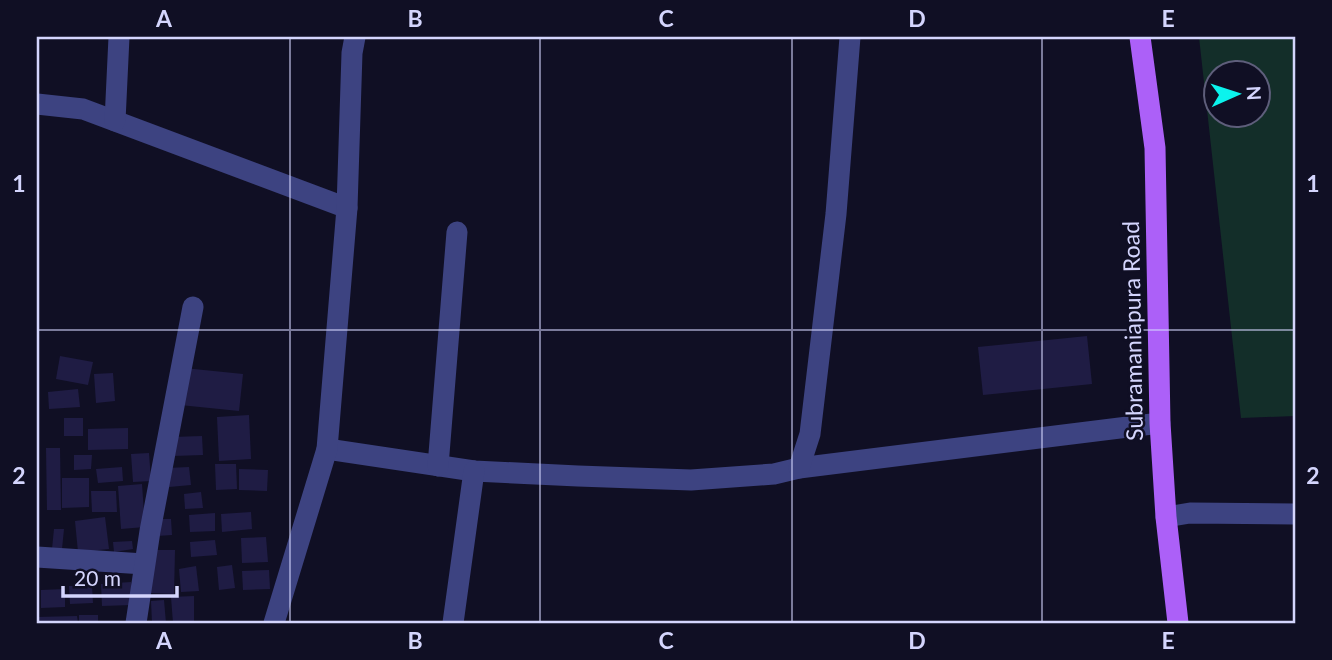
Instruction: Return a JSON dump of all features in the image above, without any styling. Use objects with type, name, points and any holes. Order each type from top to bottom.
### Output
[{"type":"main road","name":"Subramaniapura Road","points":[[1140,37],[1155,148],[1160,423],[1166,517],[1178,623]]},
{"type":"street","points":[[115,121],[119,37]]},
{"type":"street","points":[[274,623],[327,449],[348,208],[352,53],[355,37]]},
{"type":"street","points":[[799,468],[810,434],[836,214],[850,37]]},
{"type":"street","points":[[37,104],[83,109],[348,208]]},
{"type":"street","points":[[438,466],[457,232]]},
{"type":"street","points":[[136,623],[144,564],[193,307]]},
{"type":"street","points":[[327,449],[474,471],[691,480],[774,474],[799,468],[1160,423]]},
{"type":"street","points":[[453,623],[474,471]]},
{"type":"street","points":[[1166,517],[1190,513],[1295,514]]},
{"type":"street","points":[[37,557],[144,564]]},
{"type":"green space","points":[[1199,37],[1295,37],[1295,416],[1241,418],[1209,130],[1272,130],[1272,60],[1202,60],[1202,64]]},
{"type":"building","points":[[1087,336],[1092,384],[983,395],[978,347]]},
{"type":"building","points":[[60,356],[93,362],[88,385],[56,379]]},
{"type":"building","points":[[184,368],[243,374],[239,411],[180,405]]},
{"type":"building","points":[[113,373],[115,401],[96,403],[94,374]]},
{"type":"building","points":[[78,389],[80,407],[49,409],[48,392]]},
{"type":"building","points":[[249,415],[251,459],[219,461],[217,417]]},
{"type":"building","points":[[64,418],[83,418],[83,436],[64,436]]},
{"type":"building","points":[[128,428],[128,449],[88,450],[88,429]]},
{"type":"building","points":[[202,436],[203,455],[173,456],[172,437]]},
{"type":"building","points":[[46,448],[60,448],[61,510],[47,510]]},
{"type":"building","points":[[149,453],[151,481],[133,482],[131,454]]},
{"type":"building","points":[[74,455],[92,455],[91,469],[74,470]]},
{"type":"building","points":[[215,464],[236,464],[237,489],[216,490]]},
{"type":"building","points":[[122,467],[123,481],[98,483],[96,469]]},
{"type":"building","points":[[189,467],[191,485],[169,487],[167,468]]},
{"type":"building","points":[[239,469],[268,470],[267,491],[239,490]]},
{"type":"building","points":[[62,478],[89,478],[89,507],[62,508]]},
{"type":"building","points":[[142,484],[145,527],[121,529],[118,486]]},
{"type":"building","points":[[91,491],[116,491],[117,512],[92,512]]},
{"type":"building","points":[[201,492],[203,508],[185,509],[184,494]]},
{"type":"building","points":[[251,512],[252,529],[222,532],[221,514]]},
{"type":"building","points":[[215,513],[215,531],[190,532],[189,515]]},
{"type":"building","points":[[105,517],[109,549],[78,552],[75,521]]},
{"type":"building","points":[[157,519],[171,519],[172,535],[157,536]]},
{"type":"building","points":[[54,529],[64,529],[62,549],[52,549]]},
{"type":"building","points":[[266,537],[268,562],[242,563],[241,538]]},
{"type":"building","points":[[215,540],[217,555],[191,557],[190,542]]},
{"type":"building","points":[[132,541],[133,549],[114,552],[113,542]]},
{"type":"building","points":[[151,550],[175,550],[174,594],[149,593]]},
{"type":"building","points":[[232,565],[235,588],[219,590],[217,567]]},
{"type":"building","points":[[196,566],[199,591],[181,592],[179,569]]},
{"type":"building","points":[[269,570],[270,589],[243,590],[242,571]]},
{"type":"building","points":[[131,582],[132,605],[102,606],[101,584]]},
{"type":"building","points":[[69,586],[92,586],[93,603],[70,604]]},
{"type":"building","points":[[65,589],[65,607],[41,608],[41,590]]},
{"type":"building","points":[[194,596],[194,623],[173,623],[171,597]]},
{"type":"building","points":[[164,600],[166,623],[152,623],[151,601]]},
{"type":"building","points":[[79,615],[98,615],[98,623],[79,623]]},
{"type":"building","points":[[77,616],[78,623],[37,623],[37,617]]}]
